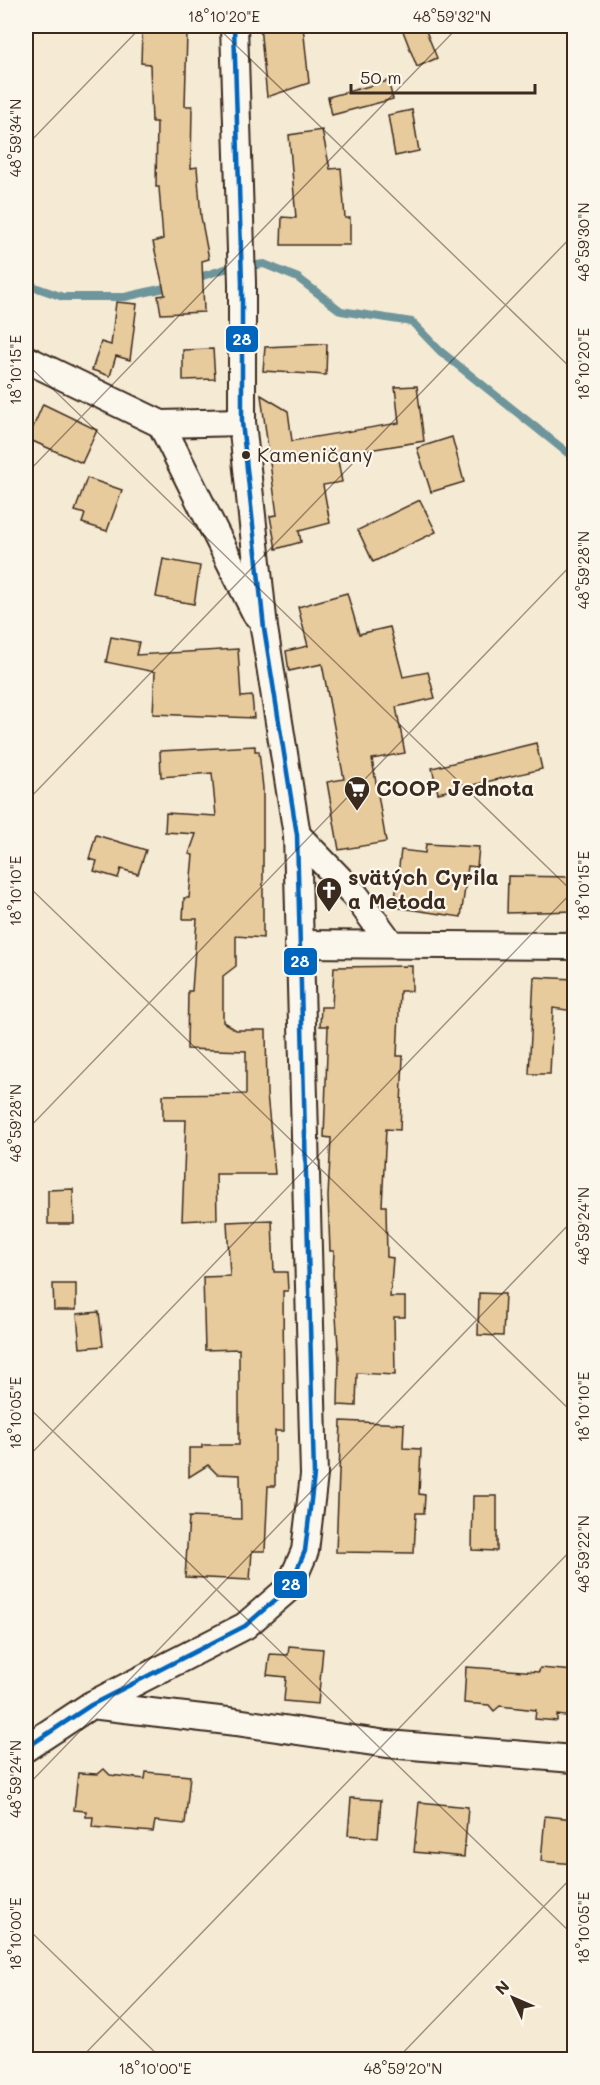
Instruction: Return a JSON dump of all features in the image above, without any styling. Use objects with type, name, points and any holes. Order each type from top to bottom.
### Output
[{"type":"street","points":[[26,1748],[92,1705],[246,1626],[289,1588],[304,1551],[314,1475],[298,944],[297,834],[264,628],[242,422],[242,283],[234,26]]},
{"type":"street","points":[[26,359],[161,424],[242,422]]},
{"type":"street","points":[[161,424],[264,628]]},
{"type":"street","points":[[297,834],[356,896],[392,944]]},
{"type":"street","points":[[298,944],[574,946]]},
{"type":"street","points":[[92,1705],[236,1722],[387,1744],[574,1759]]},
{"type":"building","points":[[260,26],[303,26],[309,83],[267,97]]},
{"type":"building","points":[[401,26],[424,26],[437,58],[417,67]]},
{"type":"building","points":[[142,32],[187,33],[185,106],[192,106],[191,168],[197,167],[201,217],[209,259],[202,261],[204,312],[161,314],[158,296],[165,295],[153,242],[163,239],[159,187],[156,187],[157,122],[152,122],[150,64],[141,63]]},
{"type":"building","points":[[388,81],[393,99],[332,115],[328,97]]},
{"type":"building","points":[[412,110],[419,151],[395,156],[388,115]]},
{"type":"building","points":[[322,130],[330,169],[341,168],[345,218],[350,218],[350,245],[281,245],[282,217],[296,218],[289,135]]},
{"type":"building","points":[[116,302],[137,304],[130,360],[116,356],[110,376],[92,370],[101,342],[111,345]]},
{"type":"building","points":[[327,344],[326,375],[263,371],[265,347]]},
{"type":"building","points":[[213,349],[215,379],[183,380],[183,350]]},
{"type":"building","points":[[417,386],[424,441],[337,455],[342,482],[323,485],[330,523],[299,531],[301,542],[276,549],[270,516],[277,515],[261,395],[288,411],[292,441],[399,423],[395,387]]},
{"type":"building","points":[[43,404],[97,430],[82,463],[28,439]]},
{"type":"building","points":[[452,437],[464,482],[431,492],[417,448]]},
{"type":"building","points":[[87,478],[122,490],[107,531],[82,523],[85,514],[75,511]]},
{"type":"building","points":[[420,500],[436,532],[373,562],[358,530]]},
{"type":"building","points":[[163,559],[200,566],[194,604],[156,597]]},
{"type":"building","points":[[347,593],[359,634],[390,627],[403,677],[428,672],[435,698],[396,707],[405,753],[372,759],[386,842],[339,850],[327,782],[344,779],[322,664],[289,671],[286,651],[308,646],[298,607]]},
{"type":"building","points":[[111,637],[139,642],[136,655],[238,649],[241,697],[252,696],[254,718],[153,714],[155,672],[106,662]]},
{"type":"building","points":[[536,743],[542,769],[438,793],[432,768]]},
{"type":"building","points":[[255,746],[255,751],[259,751],[263,788],[263,938],[236,936],[236,966],[223,976],[223,1022],[236,1030],[266,1030],[267,1094],[275,1174],[216,1174],[217,1219],[182,1221],[186,1120],[163,1120],[163,1095],[246,1094],[246,1051],[187,1049],[188,991],[192,991],[197,919],[183,919],[184,898],[189,898],[193,855],[189,854],[196,834],[165,832],[166,813],[216,816],[212,773],[161,777],[160,751]]},
{"type":"building","points":[[96,835],[146,850],[138,874],[121,869],[118,878],[94,871],[97,861],[89,859]]},
{"type":"building","points":[[426,844],[479,847],[477,867],[468,866],[461,917],[394,907],[401,850],[425,853]]},
{"type":"building","points":[[508,876],[574,877],[574,911],[507,913]]},
{"type":"building","points":[[412,966],[412,991],[400,991],[397,1056],[403,1056],[400,1130],[386,1129],[382,1206],[386,1206],[387,1257],[393,1258],[390,1297],[405,1297],[405,1317],[394,1317],[395,1375],[357,1373],[356,1406],[338,1405],[339,1359],[333,1274],[334,1251],[330,1251],[328,1197],[331,1138],[324,1137],[328,1026],[320,1026],[321,1007],[332,1007],[334,967]]},
{"type":"building","points":[[534,977],[574,979],[574,1011],[553,1008],[550,1074],[529,1074]]},
{"type":"building","points":[[73,1189],[74,1224],[48,1224],[48,1190]]},
{"type":"building","points":[[272,1220],[274,1272],[287,1272],[288,1291],[283,1291],[284,1431],[275,1431],[275,1486],[268,1486],[265,1551],[252,1551],[250,1580],[185,1577],[189,1517],[241,1519],[240,1475],[217,1474],[208,1465],[189,1477],[189,1448],[202,1448],[202,1445],[239,1445],[239,1349],[205,1350],[203,1277],[230,1276],[227,1222]]},
{"type":"building","points":[[53,1284],[76,1284],[76,1310],[54,1310]]},
{"type":"building","points":[[479,1293],[505,1294],[503,1336],[478,1335]]},
{"type":"building","points":[[99,1312],[103,1346],[80,1348],[77,1314]]},
{"type":"building","points":[[341,1421],[404,1424],[403,1448],[421,1449],[419,1494],[425,1495],[424,1513],[416,1513],[414,1553],[336,1552]]},
{"type":"building","points":[[473,1496],[497,1496],[497,1551],[472,1550]]},
{"type":"building","points":[[289,1646],[323,1649],[318,1704],[284,1701],[286,1677],[267,1675],[270,1654],[288,1655]]},
{"type":"building","points":[[466,1667],[539,1672],[540,1668],[574,1671],[574,1717],[557,1715],[557,1721],[535,1719],[536,1710],[500,1706],[494,1711],[489,1705],[464,1703]]},
{"type":"building","points":[[104,1769],[110,1775],[145,1779],[146,1772],[190,1776],[185,1824],[155,1821],[153,1832],[92,1827],[93,1817],[86,1817],[86,1811],[74,1810],[78,1773],[98,1774]]},
{"type":"building","points":[[351,1798],[381,1800],[378,1838],[348,1835]]},
{"type":"building","points":[[419,1802],[468,1807],[464,1857],[414,1852]]},
{"type":"building","points":[[545,1816],[574,1819],[574,1864],[541,1861]]},
{"type":"waterway","points":[[193,279],[225,269],[264,264],[298,278],[341,311],[412,322],[440,351],[574,458]]},
{"type":"waterway","points":[[26,284],[63,297],[125,297],[173,286]]},
{"type":"transit line","name":"28","points":[[26,1748],[91,1705],[245,1626],[289,1588],[305,1551],[314,1475],[297,835],[264,628],[242,422],[242,283],[234,26]]},
{"type":"place","name":"Kameničany","points":[[246,455]]},
{"type":"place","name":"COOP Jednota","points":[[357,812]]},
{"type":"place","name":"svätých Cyrila a Metoda","points":[[329,913]]}]
